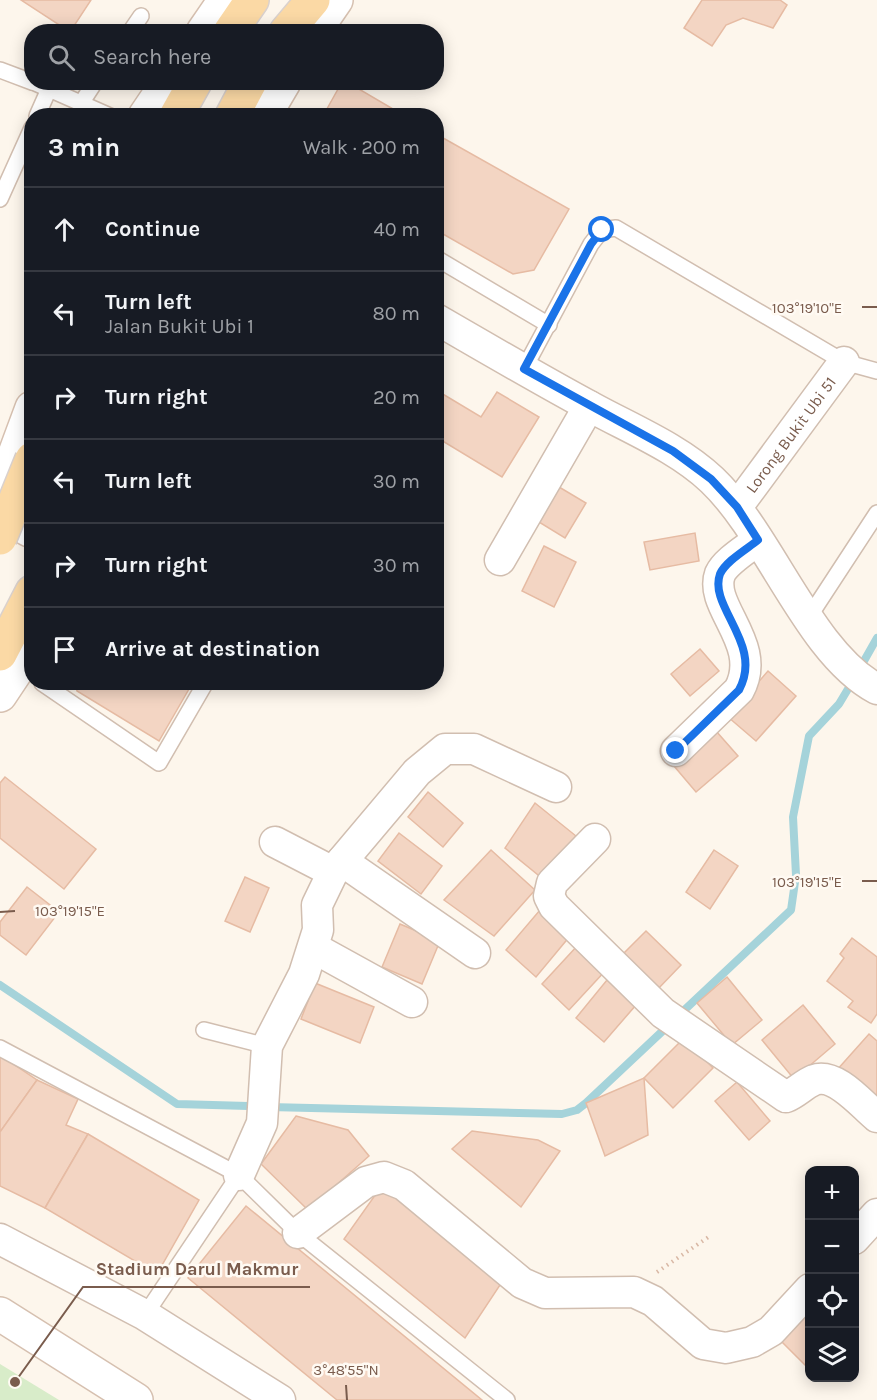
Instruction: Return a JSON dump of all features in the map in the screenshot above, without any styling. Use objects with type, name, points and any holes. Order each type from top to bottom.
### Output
[{"type":"main road","points":[[236,24],[252,0]]},
{"type":"main road","points":[[180,108],[191,90]]},
{"type":"main road","points":[[236,108],[246,90]]},
{"type":"main road","points":[[0,538],[13,477]]},
{"type":"street","points":[[208,24],[225,0]]},
{"type":"street","points":[[303,20],[336,0]]},
{"type":"street","points":[[150,108],[163,90]]},
{"type":"street","points":[[269,108],[279,90]]},
{"type":"street","points":[[444,324],[673,451],[711,479],[737,507],[834,652],[869,684]]},
{"type":"street","name":"Lorong Bukit Ubi 51","points":[[737,507],[843,362]]},
{"type":"street","points":[[500,560],[589,406]]},
{"type":"street","points":[[24,437],[13,477],[15,514],[24,526]]},
{"type":"street","points":[[676,751],[739,690],[746,678],[743,645],[718,586],[724,568],[758,540]]},
{"type":"street","points":[[239,1175],[262,1123],[267,1046],[304,974],[318,930],[317,905],[338,867],[417,772],[445,749],[474,749],[556,788]]},
{"type":"street","points":[[595,839],[552,884],[549,896],[554,906],[663,1014],[786,1097],[797,1093],[812,1080],[825,1078],[838,1084],[876,1115]]},
{"type":"street","points":[[275,842],[338,867],[474,953]]},
{"type":"street","points":[[314,948],[412,1002]]},
{"type":"street","points":[[297,1233],[366,1182],[384,1177],[404,1185],[522,1283],[545,1293],[634,1292],[653,1301],[703,1344],[726,1348],[752,1342],[771,1331],[805,1294]]},
{"type":"street","points":[[859,1234],[877,1214]]},
{"type":"street","points":[[0,1239],[145,1315],[267,1396]]},
{"type":"street","points":[[0,1314],[136,1400]]},
{"type":"lane","points":[[136,24],[141,16]]},
{"type":"lane","points":[[0,70],[24,79]]},
{"type":"lane","points":[[41,108],[49,90]]},
{"type":"lane","points":[[51,90],[93,108]]},
{"type":"lane","points":[[81,102],[89,90]]},
{"type":"lane","points":[[0,199],[24,146]]},
{"type":"lane","points":[[524,369],[591,244],[602,230],[616,228],[843,362],[877,371]]},
{"type":"lane","points":[[444,263],[549,325]]},
{"type":"lane","points":[[809,617],[877,513]]},
{"type":"lane","points":[[43,690],[159,763],[201,690]]},
{"type":"lane","points":[[204,1030],[267,1046]]},
{"type":"lane","points":[[0,1048],[239,1175],[297,1233],[507,1400]]},
{"type":"lane","points":[[145,1315],[239,1175]]},
{"type":"path","points":[[634,1292],[654,1274],[710,1236]]},
{"type":"green space","points":[[0,1364],[59,1400],[0,1400]]},
{"type":"building","points":[[21,0],[91,0],[75,24],[58,24]]},
{"type":"building","points":[[702,0],[780,0],[787,5],[773,28],[743,18],[726,25],[712,46],[684,28]]},
{"type":"building","points":[[338,90],[361,90],[391,108],[327,108]]},
{"type":"building","points":[[444,139],[569,209],[534,270],[513,274],[444,235]]},
{"type":"building","points":[[497,392],[539,417],[502,477],[444,442],[444,395],[481,417]]},
{"type":"building","points":[[554,484],[586,503],[565,538],[534,519]]},
{"type":"building","points":[[695,533],[699,561],[650,570],[644,542]]},
{"type":"building","points":[[544,546],[576,562],[554,607],[522,591]]},
{"type":"building","points":[[700,649],[719,671],[690,696],[671,674]]},
{"type":"building","points":[[768,671],[796,696],[756,741],[728,717]]},
{"type":"building","points":[[77,690],[188,690],[159,741]]},
{"type":"building","points":[[716,731],[738,756],[696,792],[674,766]]},
{"type":"building","points":[[5,777],[96,849],[64,889],[0,838],[0,783]]},
{"type":"building","points":[[428,792],[463,823],[443,847],[408,817]]},
{"type":"building","points":[[535,803],[576,836],[543,879],[505,848]]},
{"type":"building","points":[[399,833],[442,866],[421,894],[378,861]]},
{"type":"building","points":[[491,850],[535,890],[494,936],[444,900]]},
{"type":"building","points":[[714,850],[738,866],[710,909],[686,892]]},
{"type":"building","points":[[245,877],[269,888],[250,932],[225,921]]},
{"type":"building","points":[[27,887],[59,912],[26,955],[0,935],[0,922]]},
{"type":"building","points":[[540,910],[570,936],[536,977],[506,950]]},
{"type":"building","points":[[400,924],[440,941],[422,984],[382,967]]},
{"type":"building","points":[[646,931],[681,965],[657,990],[622,955]]},
{"type":"building","points":[[852,938],[877,957],[877,1014],[871,1023],[848,1007],[853,1001],[827,981],[844,958],[840,954]]},
{"type":"building","points":[[578,945],[606,970],[569,1010],[542,984]]},
{"type":"building","points":[[727,977],[762,1020],[732,1045],[697,1003]]},
{"type":"building","points":[[607,980],[636,1005],[604,1042],[576,1018]]},
{"type":"building","points":[[315,983],[374,1007],[360,1043],[301,1019]]},
{"type":"building","points":[[803,1005],[835,1044],[794,1079],[762,1040]]},
{"type":"building","points":[[869,1034],[877,1041],[877,1101],[837,1070]]},
{"type":"building","points":[[684,1038],[713,1068],[673,1108],[644,1078]]},
{"type":"building","points":[[0,1055],[37,1080],[0,1132]]},
{"type":"building","points":[[644,1078],[648,1135],[605,1156],[586,1103]]},
{"type":"building","points":[[37,1080],[78,1099],[66,1125],[88,1134],[45,1208],[0,1186],[0,1132]]},
{"type":"building","points":[[737,1082],[770,1121],[749,1140],[715,1101]]},
{"type":"building","points":[[296,1116],[348,1130],[369,1156],[308,1210],[261,1164]]},
{"type":"building","points":[[472,1131],[538,1140],[560,1151],[521,1207],[452,1149]]},
{"type":"building","points":[[88,1134],[199,1200],[157,1274],[45,1208]]},
{"type":"building","points":[[383,1184],[504,1279],[465,1338],[344,1239]]},
{"type":"building","points":[[246,1206],[482,1400],[337,1400],[188,1278]]},
{"type":"building","points":[[805,1313],[805,1365],[778,1338]]},
{"type":"waterway","points":[[860,668],[877,638]]},
{"type":"waterway","points":[[677,1017],[791,910],[796,875],[793,817],[809,736],[839,704],[854,679]]},
{"type":"waterway","points":[[0,985],[177,1104],[248,1106]]},
{"type":"waterway","points":[[269,1107],[562,1114],[577,1110],[586,1103],[669,1025]]},
{"type":"place","name":"Stadium Darul Makmur","points":[[15,1382]]},
{"type":"route","points":[[602,230],[591,244],[524,369],[673,451],[711,479],[737,507],[758,540],[724,568],[718,586],[743,645],[746,678],[739,690],[676,751]]}]
